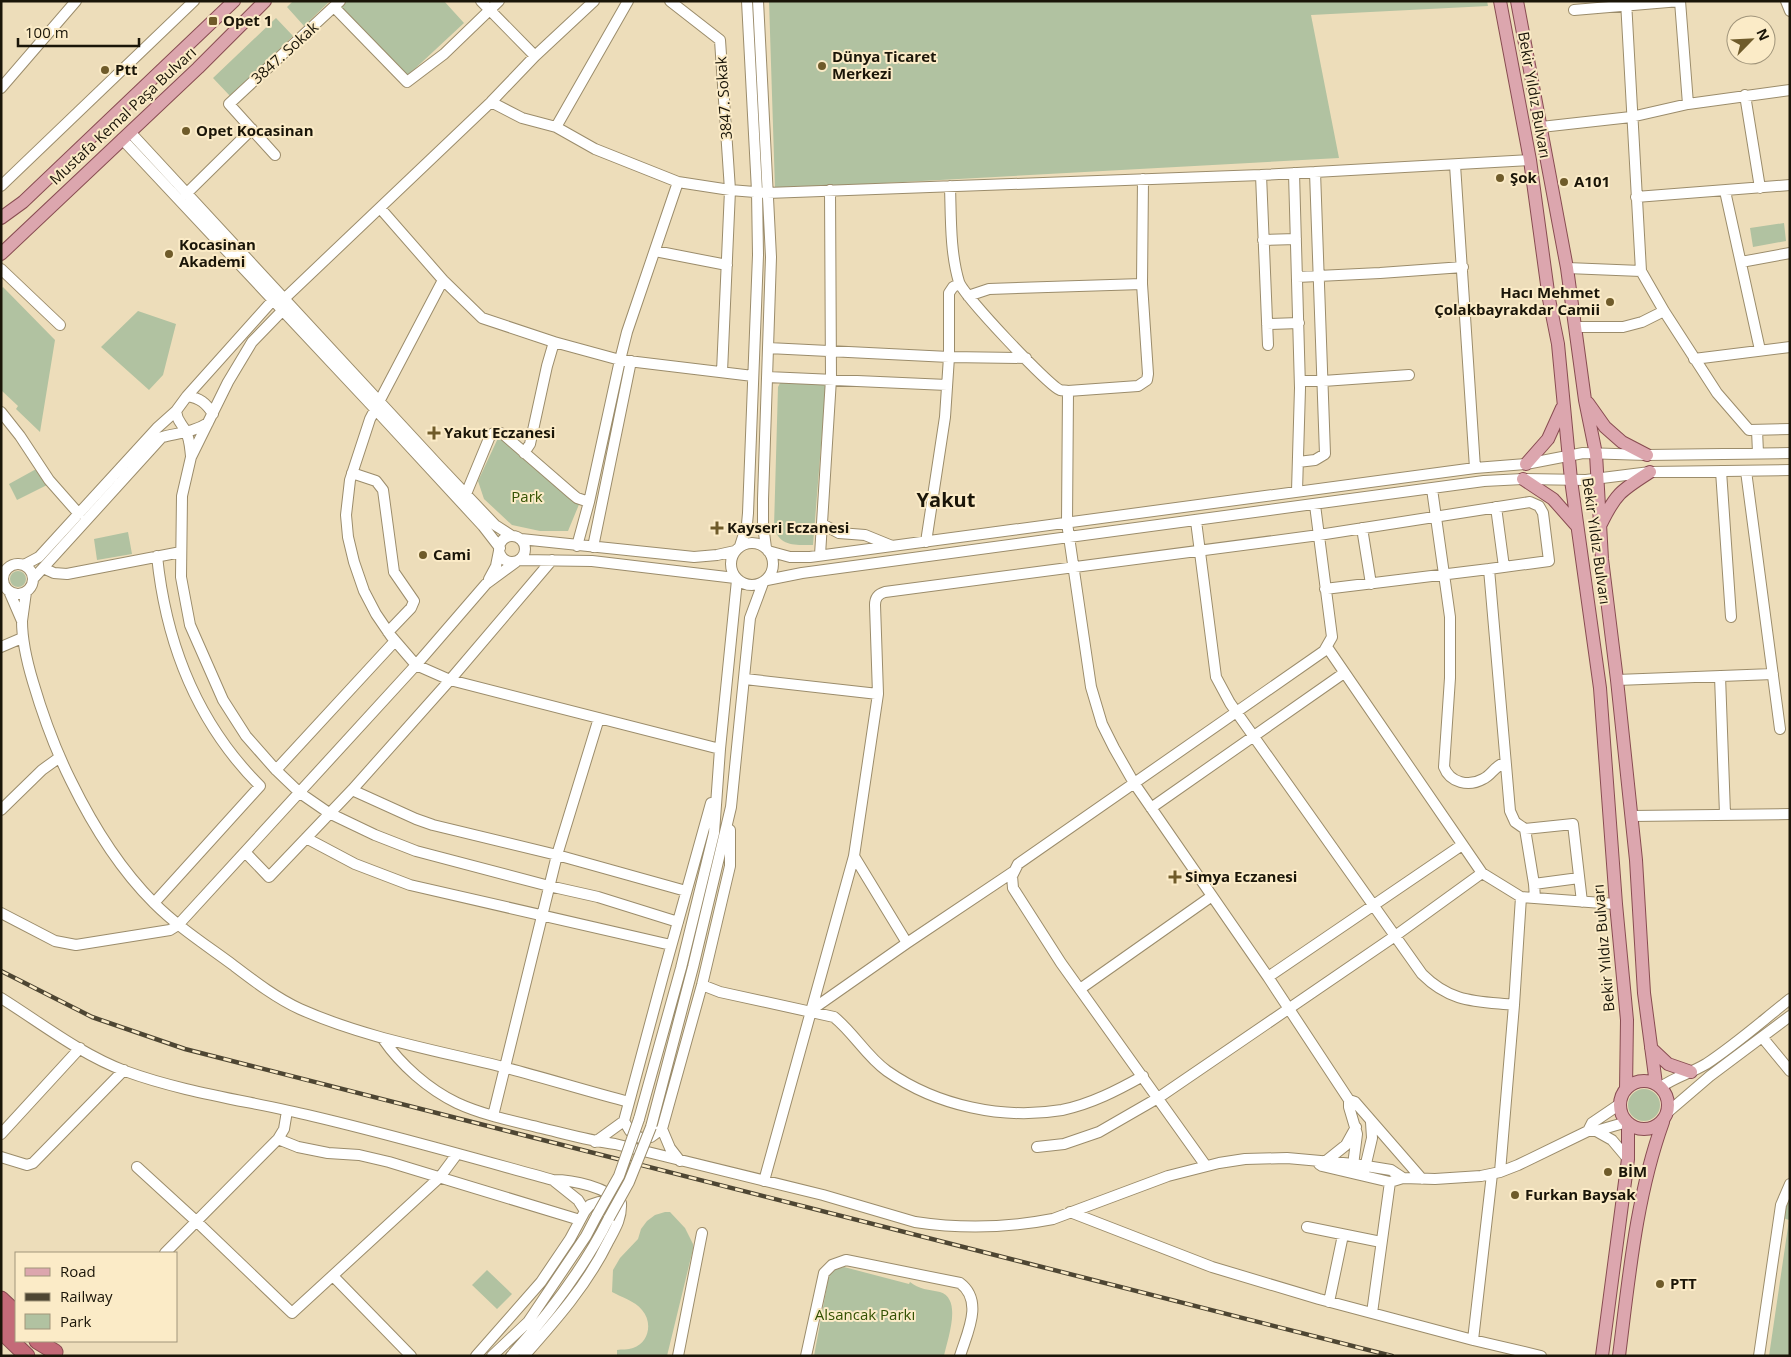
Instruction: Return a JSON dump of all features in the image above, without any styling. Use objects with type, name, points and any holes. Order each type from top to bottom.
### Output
[{"type":"highway","points":[[1,1299],[19,1356]]},
{"type":"highway","points":[[8,1325],[15,1336]]},
{"type":"highway","points":[[18,1342],[27,1356]]},
{"type":"highway","points":[[28,1342],[52,1355]]},
{"type":"highway","points":[[38,1342],[52,1355]]},
{"type":"highway","points":[[45,1342],[52,1355]]},
{"type":"main road","name":"Mustafa Kemal Paşa Bulvarı","points":[[1,218],[23,202],[234,1]]},
{"type":"main road","name":"Mustafa Kemal Paşa Bulvarı","points":[[1,254],[265,1]]},
{"type":"main road","name":"Bekir Yıldız Bulvarı","points":[[1500,1],[1530,160],[1549,299],[1558,344],[1576,525],[1600,688],[1616,904],[1627,1013],[1626,1089]]},
{"type":"main road","name":"Bekir Yıldız Bulvarı","points":[[1517,1],[1567,268],[1585,400],[1596,454],[1602,559],[1636,860],[1644,993],[1658,1086]]},
{"type":"main road","points":[[1585,400],[1605,427],[1622,442],[1647,455]]},
{"type":"main road","points":[[1526,464],[1548,439],[1563,406]]},
{"type":"main road","points":[[1600,526],[1611,503],[1621,491],[1650,472]]},
{"type":"main road","points":[[1522,479],[1553,499],[1576,525]]},
{"type":"main road","points":[[1651,1048],[1668,1064],[1680,1070],[1691,1072]]},
{"type":"main road","points":[[1602,1356],[1628,1158],[1627,1123],[1622,1115],[1620,1104],[1626,1089],[1640,1081],[1658,1086],[1668,1102],[1645,1180],[1619,1356]]},
{"type":"main road","points":[[1627,1123],[1643,1130],[1654,1128],[1665,1117]]},
{"type":"street","points":[[1,88],[76,1]]},
{"type":"street","points":[[1,186],[194,1]]},
{"type":"street","points":[[481,1],[535,56]]},
{"type":"street","points":[[337,4],[407,82],[444,54],[499,1]]},
{"type":"street","points":[[24,565],[39,557],[157,428],[176,411],[187,396],[273,300],[284,299],[594,1]]},
{"type":"street","points":[[556,128],[628,1]]},
{"type":"street","name":"3847. Sokak","points":[[670,1],[720,40],[730,190],[722,372]]},
{"type":"street","points":[[624,1121],[630,1131],[640,1138],[651,1137],[662,1128],[702,985],[730,866],[734,769],[750,618],[765,581],[773,567],[773,560],[767,550],[763,525],[771,257],[762,192],[747,1]]},
{"type":"street","points":[[492,1356],[528,1322],[586,1236],[618,1176],[639,1119],[706,870],[714,833],[736,578],[730,564],[747,524],[748,513],[762,192],[758,1]]},
{"type":"street","points":[[1574,10],[1680,1],[1688,104]]},
{"type":"street","points":[[1786,1],[1790,11]]},
{"type":"street","name":"3847. Sokak","points":[[252,129],[229,104],[337,4]]},
{"type":"street","points":[[1627,4],[1631,117],[1641,271],[1694,359],[1724,402],[1749,430],[1790,429]]},
{"type":"street","points":[[1540,127],[1631,117],[1688,104],[1790,90]]},
{"type":"street","points":[[1745,95],[1760,188]]},
{"type":"street","points":[[491,102],[522,118],[556,128],[595,150],[678,182],[730,190],[762,192],[1261,175],[1530,160]]},
{"type":"street","points":[[186,194],[252,129],[275,155]]},
{"type":"street","points":[[126,136],[186,194],[284,299],[482,526],[504,559],[511,562],[592,561],[736,578],[746,585],[754,586],[765,581],[802,573],[1484,481],[1598,479],[1622,474],[1650,472],[1790,470]]},
{"type":"street","points":[[126,136],[273,300],[495,525],[524,542],[525,554],[486,584]]},
{"type":"street","points":[[1455,165],[1475,468]]},
{"type":"street","points":[[1298,462],[1315,460],[1325,454],[1315,172]]},
{"type":"street","points":[[1294,173],[1300,381],[1296,491]]},
{"type":"street","points":[[1261,175],[1268,345]]},
{"type":"street","points":[[950,186],[952,238],[959,284],[984,316],[1026,358],[1060,390],[1068,391],[1138,386],[1145,382],[1148,374],[1142,284],[1143,179]]},
{"type":"street","points":[[577,546],[589,502],[620,360],[678,182]]},
{"type":"street","points":[[1636,198],[1790,185]]},
{"type":"street","points":[[820,556],[832,379],[830,190]]},
{"type":"street","points":[[1725,191],[1760,350]]},
{"type":"street","points":[[380,208],[443,280],[482,318],[554,342],[620,360],[753,376]]},
{"type":"street","points":[[1263,240],[1296,239]]},
{"type":"street","points":[[655,250],[727,265]]},
{"type":"street","points":[[1741,262],[1790,254]]},
{"type":"street","points":[[1297,277],[1463,267]]},
{"type":"street","points":[[1567,268],[1641,271]]},
{"type":"street","points":[[1,269],[60,325]]},
{"type":"street","points":[[443,280],[366,428],[348,492],[346,514],[350,548],[364,591],[376,614],[395,641],[416,664],[450,680],[720,749]]},
{"type":"street","points":[[926,542],[945,417],[949,357],[950,293],[953,287],[959,284]]},
{"type":"street","points":[[968,296],[989,289],[1142,284]]},
{"type":"street","points":[[284,299],[283,310],[252,342],[228,382],[191,457],[182,496],[181,577],[190,625],[223,700],[246,736],[276,770],[300,792],[329,813],[416,851],[598,897],[678,922]]},
{"type":"street","points":[[1575,327],[1623,327],[1642,322],[1664,311]]},
{"type":"street","points":[[1267,324],[1299,323]]},
{"type":"street","points":[[524,453],[530,444],[554,342]]},
{"type":"street","points":[[1694,359],[1790,347]]},
{"type":"street","points":[[768,348],[949,357],[1026,358]]},
{"type":"street","points":[[593,547],[631,361]]},
{"type":"street","points":[[1300,381],[1409,375]]},
{"type":"street","points":[[767,377],[947,385]]},
{"type":"street","points":[[1068,391],[1066,523],[1094,700],[1107,736],[1134,783],[1268,977],[1349,1100],[1349,1107],[1356,1126],[1357,1142],[1353,1168]]},
{"type":"street","points":[[187,396],[197,398],[206,404],[210,419]]},
{"type":"street","points":[[176,411],[177,420],[186,431],[190,441],[191,457]]},
{"type":"street","points":[[1,412],[20,436],[48,480],[79,514]]},
{"type":"street","points":[[210,419],[196,430],[162,437],[43,568],[26,592],[22,620],[22,638],[41,710],[77,794],[101,834],[126,870],[154,903],[178,925],[252,980],[285,1001],[314,1015],[383,1039],[505,1068],[629,1102]]},
{"type":"street","points":[[1756,430],[1758,453]]},
{"type":"street","points":[[466,494],[490,436],[499,432],[574,496],[589,502]]},
{"type":"street","points":[[1,913],[55,941],[76,945],[170,930],[178,925],[416,664],[486,584],[496,566],[499,550],[504,539],[517,538],[577,546],[694,557],[717,555],[754,543],[767,550],[790,557],[820,556],[1296,491],[1475,468],[1526,464],[1583,452],[1647,455],[1790,453]]},
{"type":"street","points":[[1721,471],[1731,617]]},
{"type":"street","points":[[1746,471],[1780,729]]},
{"type":"street","points":[[352,473],[376,481],[383,490],[394,572],[414,601],[412,608],[388,632]]},
{"type":"street","points":[[1432,488],[1450,616],[1450,655],[1444,767],[1447,774],[1455,781],[1463,783],[1477,782],[1488,776],[1499,765],[1505,763]]},
{"type":"street","points":[[764,1181],[854,856],[878,694],[875,602],[880,594],[1319,535],[1530,502],[1536,504],[1543,513],[1549,561],[1325,589]]},
{"type":"street","points":[[810,1011],[1013,872],[1018,864],[1321,654],[1332,636],[1315,505]]},
{"type":"street","points":[[1496,507],[1504,567]]},
{"type":"street","points":[[1196,521],[1216,677],[1224,694],[1422,974],[1442,990],[1464,1000],[1514,1005]]},
{"type":"street","points":[[822,524],[839,533],[865,535],[893,546]]},
{"type":"street","points":[[1362,528],[1371,584]]},
{"type":"street","points":[[43,568],[54,573],[67,574],[181,552]]},
{"type":"street","points":[[154,903],[260,786],[237,762],[218,736],[188,680],[168,624],[157,556]]},
{"type":"street","points":[[245,852],[269,877],[352,790],[450,680],[552,560]]},
{"type":"street","points":[[1,561],[12,565],[24,565],[30,570],[33,580]]},
{"type":"street","points":[[12,565],[5,571],[2,578],[4,586],[9,591],[22,620]]},
{"type":"street","points":[[1489,569],[1505,763],[1512,817],[1517,825],[1526,829],[1573,824],[1582,902]]},
{"type":"street","points":[[9,591],[16,594],[26,592]]},
{"type":"street","points":[[1,647],[22,638]]},
{"type":"street","points":[[276,770],[395,641]]},
{"type":"street","points":[[1327,647],[1482,874],[1521,897],[1616,904]]},
{"type":"street","points":[[1151,808],[1344,673]]},
{"type":"street","points":[[1617,680],[1773,674]]},
{"type":"street","points":[[1720,676],[1725,814]]},
{"type":"street","points":[[745,679],[878,694]]},
{"type":"street","points":[[494,1116],[557,855],[598,718]]},
{"type":"street","points":[[1,810],[42,770],[60,757]]},
{"type":"street","points":[[595,1142],[624,1121],[717,783]]},
{"type":"street","points":[[352,790],[433,825],[557,855],[686,891]]},
{"type":"street","points":[[524,1356],[570,1303],[596,1266],[650,1127],[693,967],[731,808]]},
{"type":"street","points":[[1631,816],[1790,814]]},
{"type":"street","points":[[1526,829],[1535,898]]},
{"type":"street","points":[[306,838],[355,864],[410,885],[671,945]]},
{"type":"street","points":[[1268,977],[1462,845]]},
{"type":"street","points":[[854,856],[907,943]]},
{"type":"street","points":[[1013,872],[1013,888],[1061,963],[1206,1166]]},
{"type":"street","points":[[1037,1148],[1064,1144],[1100,1132],[1158,1098],[1395,936],[1482,874]]},
{"type":"street","points":[[1534,884],[1579,878]]},
{"type":"street","points":[[1080,989],[1212,896]]},
{"type":"street","points":[[1473,1340],[1496,1173],[1514,1005],[1521,897]]},
{"type":"street","points":[[702,985],[720,992],[834,1017],[849,1029],[875,1061],[894,1075],[938,1097],[982,1110],[1029,1113],[1064,1109],[1110,1093],[1143,1076]]},
{"type":"street","points":[[1,998],[80,1048],[124,1070],[186,1089],[386,1134],[553,1180],[571,1180],[613,1195],[621,1203],[614,1219],[542,1321],[511,1356]]},
{"type":"street","points":[[1658,1086],[1691,1072],[1708,1062],[1790,999]]},
{"type":"street","points":[[1665,1117],[1710,1076],[1790,1016]]},
{"type":"street","points":[[1762,1037],[1790,1071]]},
{"type":"street","points":[[383,1039],[415,1075],[431,1087],[457,1103],[494,1116],[595,1142],[615,1144],[823,1195],[915,1222],[948,1226],[1012,1225],[1053,1218],[1168,1176],[1232,1160],[1287,1158],[1322,1161],[1346,1145],[1356,1126]]},
{"type":"street","points":[[1,1134],[80,1048]]},
{"type":"street","points":[[1,1158],[27,1165],[33,1163],[124,1070]]},
{"type":"street","points":[[1349,1100],[1355,1102],[1422,1179]]},
{"type":"street","points":[[1592,1131],[1592,1123],[1620,1104]]},
{"type":"street","points":[[167,1252],[278,1139],[284,1129],[287,1111]]},
{"type":"street","points":[[1365,1171],[1372,1138],[1371,1122]]},
{"type":"street","points":[[1322,1161],[1322,1166],[1353,1168],[1390,1182],[1403,1178],[1459,1178],[1496,1173],[1592,1131],[1627,1123]]},
{"type":"street","points":[[662,1128],[670,1148],[680,1161]]},
{"type":"street","points":[[1592,1131],[1612,1140],[1628,1158]]},
{"type":"street","points":[[278,1139],[298,1147],[328,1153],[374,1158],[582,1216]]},
{"type":"street","points":[[137,1167],[292,1312],[440,1177],[457,1154]]},
{"type":"street","points":[[1365,1171],[1390,1170],[1403,1178]]},
{"type":"street","points":[[553,1180],[578,1200],[582,1216]]},
{"type":"street","points":[[1372,1313],[1390,1182]]},
{"type":"street","points":[[1759,1356],[1781,1205],[1790,1184]]},
{"type":"street","points":[[476,1356],[540,1282],[570,1239],[590,1205],[599,1202],[611,1207],[616,1211],[614,1219]]},
{"type":"street","points":[[1070,1212],[1212,1267],[1329,1302],[1541,1356]]},
{"type":"street","points":[[1307,1227],[1381,1242]]},
{"type":"street","points":[[678,1356],[702,1233]]},
{"type":"street","points":[[1329,1302],[1343,1234]]},
{"type":"street","points":[[806,1356],[824,1273],[832,1265],[846,1260],[960,1283],[964,1286],[972,1299],[973,1309],[960,1356]]},
{"type":"street","points":[[332,1276],[411,1356]]},
{"type":"green space","points":[[293,1],[330,1],[304,26],[287,7]]},
{"type":"green space","points":[[347,1],[444,1],[464,23],[406,77],[341,7]]},
{"type":"green space","points":[[769,1],[1487,1],[1488,6],[1311,15],[1339,158],[775,189]]},
{"type":"green space","points":[[276,18],[293,36],[230,96],[213,78]]},
{"type":"green space","points":[[1784,223],[1786,241],[1753,247],[1750,228]]},
{"type":"green space","points":[[3,287],[55,340],[40,432],[16,409],[18,406],[1,390],[1,289]]},
{"type":"green space","points":[[138,311],[176,324],[163,375],[149,390],[101,347]]},
{"type":"green space","points":[[781,381],[826,383],[813,545],[789,544],[776,534],[774,527],[778,387]]},
{"type":"green space","name":"Park","points":[[499,436],[580,502],[568,531],[540,531],[512,525],[484,499],[478,481]]},
{"type":"green space","points":[[38,468],[47,485],[17,500],[9,484]]},
{"type":"green space","points":[[128,532],[132,554],[97,560],[94,539]]},
{"type":"green space","points":[[15,571],[21,571],[26,576],[24,585],[15,587],[10,582],[10,576]]},
{"type":"green space","points":[[1644,1089],[1650,1090],[1655,1094],[1659,1099],[1659,1111],[1655,1116],[1650,1120],[1644,1121],[1638,1120],[1633,1116],[1629,1111],[1628,1105],[1629,1099],[1633,1094],[1638,1090]]},
{"type":"green space","points":[[1790,1196],[1790,1356],[1769,1356],[1789,1220],[1783,1218]]},
{"type":"green space","points":[[670,1212],[685,1228],[693,1244],[667,1356],[617,1356],[617,1350],[633,1348],[643,1342],[648,1332],[648,1326],[645,1315],[639,1307],[612,1292],[613,1270],[620,1258],[638,1239],[641,1229],[647,1221],[655,1215]]},
{"type":"green space","name":"Alsancak Parkı","points":[[844,1267],[909,1284],[910,1282],[920,1288],[940,1292],[947,1296],[951,1303],[952,1321],[944,1356],[814,1356],[829,1275],[835,1269]]},
{"type":"green space","points":[[487,1270],[512,1294],[497,1309],[472,1285]]},
{"type":"railway","points":[[1,971],[92,1017],[185,1049],[1392,1356]]},
{"type":"place","name":"Opet 1","points":[[213,21]]},
{"type":"place","name":"Dünya Ticaret Merkezi","points":[[822,66]]},
{"type":"place","name":"Ptt","points":[[105,70]]},
{"type":"place","name":"Opet Kocasinan","points":[[186,131]]},
{"type":"place","name":"Şok","points":[[1500,178]]},
{"type":"place","name":"A101","points":[[1564,182]]},
{"type":"place","name":"Kocasinan Akademi","points":[[169,254]]},
{"type":"place","name":"Hacı Mehmet Çolakbayrakdar Camii","points":[[1610,302]]},
{"type":"place","name":"Yakut Eczanesi","points":[[434,433]]},
{"type":"place","name":"Kayseri Eczanesi","points":[[717,528]]},
{"type":"place","name":"Cami","points":[[423,555]]},
{"type":"place","name":"Simya Eczanesi","points":[[1175,877]]},
{"type":"place","name":"BİM","points":[[1608,1172]]},
{"type":"place","name":"Furkan Baysak","points":[[1515,1195]]},
{"type":"place","name":"PTT","points":[[1660,1284]]},
{"type":"district","name":"Yakut","points":[[946,500]]}]
